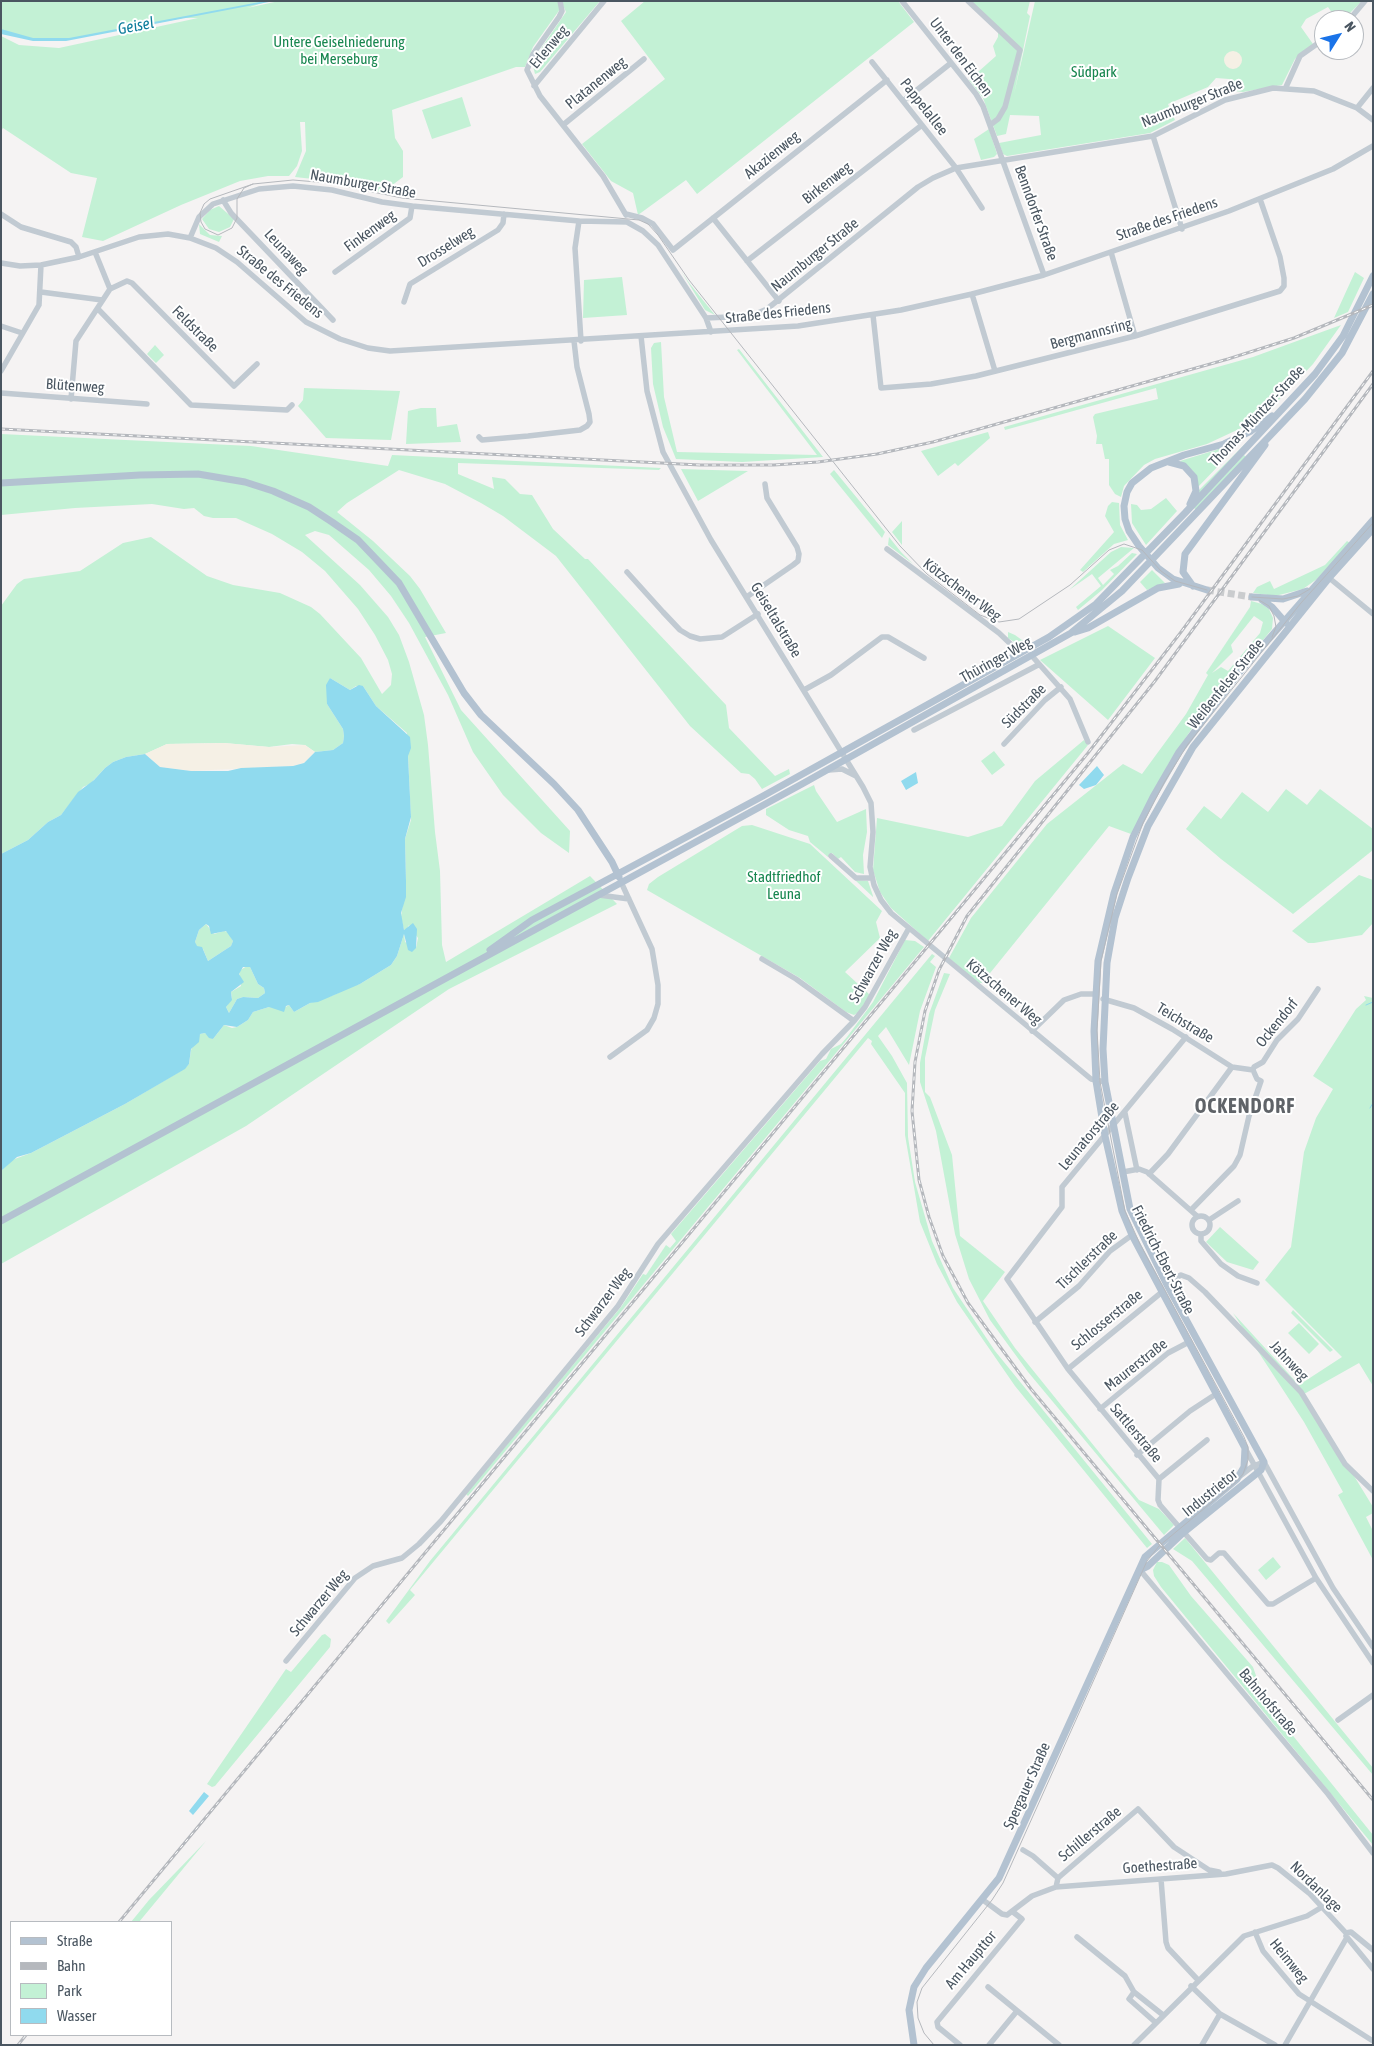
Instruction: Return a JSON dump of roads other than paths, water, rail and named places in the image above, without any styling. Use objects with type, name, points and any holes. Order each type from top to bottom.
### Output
[{"type":"main road","name":"Thomas-Müntzer-Straße","points":[[1140,560],[1297,395],[1335,348],[1352,320],[1373,276]]},
{"type":"main road","name":"Thomas-Müntzer-Straße","points":[[1146,566],[1330,370],[1353,334],[1373,294]]},
{"type":"main road","points":[[1208,590],[1182,584],[1160,570],[1134,539],[1125,519],[1125,500],[1132,483],[1151,468],[1164,462],[1209,449],[1241,436],[1267,420],[1297,395]]},
{"type":"main road","points":[[1193,587],[1183,572],[1185,554],[1274,430]]},
{"type":"main road","points":[[1164,462],[1178,463],[1194,476],[1196,491],[1185,513]]},
{"type":"main road","points":[[1,483],[147,474],[198,474],[245,482],[272,490],[324,517],[358,540],[398,583],[470,700],[487,721],[554,784],[578,810],[618,874],[621,882]]},
{"type":"main road","name":"Weißenfelser Straße","points":[[1172,780],[1192,747],[1290,627],[1305,607],[1315,589],[1373,520]]},
{"type":"main road","name":"Weißenfelser Straße","points":[[1326,576],[1373,529]]},
{"type":"main road","name":"Thüringer Weg","points":[[464,968],[532,920],[1049,637],[1096,604],[1140,560]]},
{"type":"main road","name":"Thüringer Weg","points":[[464,968],[1032,656],[1071,633],[1101,610],[1146,566]]},
{"type":"main road","points":[[1071,633],[1088,628],[1158,588],[1182,584]]},
{"type":"main road","name":"Weißenfelser Straße","points":[[1166,773],[1198,725],[1284,621],[1296,600],[1315,589]]},
{"type":"main road","points":[[1290,627],[1269,605],[1253,597],[1271,600],[1296,600],[1305,607]]},
{"type":"main road","name":"Friedrich-Ebert-Straße","points":[[1166,773],[1140,821],[1114,893],[1102,939],[1094,994],[1096,1081],[1105,1136],[1122,1211],[1132,1235],[1245,1448]]},
{"type":"main road","name":"Friedrich-Ebert-Straße","points":[[1172,780],[1148,826],[1121,895],[1107,963],[1104,998],[1105,1082],[1134,1220],[1166,1283],[1264,1462]]},
{"type":"main road","points":[[1,1221],[464,968]]},
{"type":"main road","name":"Industrietor","points":[[1157,1551],[1237,1479],[1245,1461],[1245,1448]]},
{"type":"main road","name":"Industrietor","points":[[1181,1530],[1257,1473],[1264,1467],[1264,1462]]},
{"type":"main road","name":"Spergauer Straße","points":[[914,2045],[908,2010],[914,1987],[926,1968],[999,1878],[1146,1557],[1157,1551]]},
{"type":"street","points":[[560,1],[562,11],[529,62],[526,70],[534,86],[563,126],[603,176],[626,214],[627,222],[643,230],[658,245],[706,318],[711,332]]},
{"type":"street","name":"Erlenweg","points":[[534,86],[604,1]]},
{"type":"street","name":"Unter den Eichen","points":[[902,1],[976,94],[1004,160]]},
{"type":"street","points":[[968,1],[1020,50],[1005,108],[998,119],[990,125]]},
{"type":"street","points":[[1286,87],[1300,56],[1314,46]]},
{"type":"street","name":"Platanenweg","points":[[563,126],[644,59]]},
{"type":"street","name":"Pappelallee","points":[[872,62],[956,168]]},
{"type":"street","points":[[903,101],[951,63]]},
{"type":"street","name":"Akazienweg","points":[[626,214],[642,218],[653,224],[673,250],[887,80]]},
{"type":"street","name":"Naumburger Straße","points":[[706,318],[751,316],[767,310],[918,187],[956,168],[1153,136],[1207,107],[1233,97],[1274,88],[1286,87],[1314,91],[1357,108],[1373,120]]},
{"type":"street","points":[[1357,108],[1373,88]]},
{"type":"street","name":"Birkenweg","points":[[747,261],[922,125]]},
{"type":"street","points":[[1153,136],[1182,229]]},
{"type":"street","name":"Straße des Friedens","points":[[190,238],[216,248],[236,262],[306,322],[332,335],[368,348],[390,351],[413,351],[798,326],[873,315],[972,294],[1044,275],[1182,229],[1260,199],[1333,169],[1373,146]]},
{"type":"street","name":"Benndorfer Straße","points":[[1004,160],[1044,275]]},
{"type":"street","points":[[956,168],[982,208]]},
{"type":"street","name":"Naumburger Straße","points":[[190,238],[200,215],[213,204],[258,189],[304,186],[412,206],[579,221],[627,222]]},
{"type":"street","name":"Bergmannsring","points":[[873,315],[881,388],[931,384],[995,371],[1135,336],[1280,291],[1284,286],[1284,278],[1280,257],[1260,199]]},
{"type":"street","name":"Leunaweg","points":[[223,200],[231,213],[333,320]]},
{"type":"street","name":"Finkenweg","points":[[335,272],[410,218],[412,206]]},
{"type":"street","points":[[1,214],[21,227],[71,242],[76,247],[79,257]]},
{"type":"street","name":"Drosselweg","points":[[404,302],[410,284],[498,230],[503,223],[504,214]]},
{"type":"street","points":[[713,218],[779,301]]},
{"type":"street","points":[[479,437],[482,440],[580,430],[590,422],[577,367],[575,248],[579,221]]},
{"type":"street","points":[[1,263],[20,266],[41,265],[79,257],[127,240],[155,235],[190,238]]},
{"type":"street","points":[[70,399],[76,341],[110,289],[94,252]]},
{"type":"street","points":[[1111,252],[1135,336]]},
{"type":"street","points":[[1,371],[39,305],[41,265]]},
{"type":"street","name":"Feldstraße","points":[[110,289],[127,281],[132,283],[234,386],[257,364]]},
{"type":"street","points":[[41,292],[102,300]]},
{"type":"street","points":[[972,294],[995,371]]},
{"type":"street","points":[[98,309],[191,405],[286,410],[292,405]]},
{"type":"street","points":[[1,326],[22,334]]},
{"type":"street","name":"Geiseltalstraße","points":[[641,336],[646,391],[663,452],[711,540],[748,596],[857,777],[872,809],[874,832],[870,859],[872,878],[878,894],[891,913]]},
{"type":"street","name":"Blütenweg","points":[[1,393],[147,404]]},
{"type":"street","points":[[748,596],[798,561],[797,547],[767,498],[765,484]]},
{"type":"street","name":"Kötzschener Weg","points":[[887,549],[999,633],[1020,652]]},
{"type":"street","points":[[627,572],[680,630],[690,636],[711,639],[722,637],[758,614]]},
{"type":"street","points":[[1326,576],[1373,614]]},
{"type":"street","points":[[804,690],[830,676],[882,637],[888,637],[924,658]]},
{"type":"street","points":[[1032,656],[1038,665],[1062,687],[1070,699],[1088,742]]},
{"type":"street","name":"Thüringer Weg","points":[[914,730],[1038,665]]},
{"type":"street","name":"Südstraße","points":[[1004,744],[1045,700],[1062,687]]},
{"type":"street","points":[[931,711],[935,719]]},
{"type":"street","points":[[825,771],[842,769],[857,777]]},
{"type":"street","points":[[831,856],[856,878],[872,878]]},
{"type":"street","points":[[610,1057],[647,1030],[654,1018],[658,1004],[658,985],[652,949],[621,882]]},
{"type":"street","points":[[597,895],[614,895],[629,899]]},
{"type":"street","name":"Kötzschener Weg","points":[[891,913],[1091,1079],[1105,1082]]},
{"type":"street","name":"Schwarzer Weg","points":[[286,1661],[355,1578],[373,1566],[402,1558],[419,1544],[441,1521],[618,1306],[658,1244],[822,1054],[854,1021],[865,1007],[909,928]]},
{"type":"street","points":[[762,959],[796,978],[854,1021]]},
{"type":"street","name":"Ockendorf","points":[[1253,1070],[1254,1067],[1262,1062],[1277,1040],[1298,1019],[1318,988]]},
{"type":"street","points":[[1032,1031],[1064,1000],[1081,994],[1094,994]]},
{"type":"street","name":"Teichstraße","points":[[1104,998],[1134,1008],[1186,1037],[1232,1067],[1253,1070]]},
{"type":"street","name":"Leunatorstraße","points":[[1007,1279],[1062,1207],[1062,1187],[1186,1037]]},
{"type":"street","points":[[1149,1174],[1168,1154],[1232,1067]]},
{"type":"street","points":[[1191,1210],[1234,1166],[1240,1155],[1249,1116],[1261,1081],[1257,1079],[1253,1070]]},
{"type":"street","points":[[1125,1113],[1137,1170]]},
{"type":"street","points":[[1123,1172],[1144,1170],[1197,1216],[1202,1216],[1209,1220]]},
{"type":"street","points":[[1209,1220],[1238,1202]]},
{"type":"street","points":[[1197,1216],[1192,1225],[1195,1231],[1201,1234]]},
{"type":"street","points":[[1201,1234],[1210,1228],[1209,1220]]},
{"type":"street","points":[[1201,1234],[1202,1241],[1221,1264],[1238,1276],[1257,1283]]},
{"type":"street","name":"Tischlerstraße","points":[[1035,1322],[1079,1286],[1110,1251],[1132,1235]]},
{"type":"street","name":"Jahnweg","points":[[1166,1283],[1181,1275],[1188,1278],[1205,1292],[1301,1392],[1344,1464],[1373,1491]]},
{"type":"street","name":"Sattlerstraße","points":[[1007,1279],[1068,1369],[1159,1480],[1158,1500],[1181,1530],[1209,1560],[1219,1553],[1224,1553],[1268,1604],[1273,1604],[1316,1578]]},
{"type":"street","name":"Schlosserstraße","points":[[1068,1369],[1162,1292]]},
{"type":"street","name":"Maurerstraße","points":[[1100,1409],[1168,1353],[1189,1342]]},
{"type":"street","points":[[1137,1455],[1190,1411],[1216,1394]]},
{"type":"street","points":[[1159,1480],[1207,1440]]},
{"type":"street","name":"Friedrich-Ebert-Straße","points":[[1245,1448],[1253,1466],[1316,1578],[1372,1662]]},
{"type":"street","points":[[1237,1479],[1253,1466],[1264,1462]]},
{"type":"street","name":"Friedrich-Ebert-Straße","points":[[1264,1462],[1333,1588],[1373,1646]]},
{"type":"street","name":"Bahnhofstraße","points":[[1140,1570],[1328,1794],[1371,1851]]},
{"type":"street","points":[[1338,1720],[1373,1695]]},
{"type":"street","name":"Schillerstraße","points":[[1058,1878],[1138,1809],[1167,1842],[1209,1870],[1226,1874]]},
{"type":"street","points":[[1013,1912],[1032,1896],[1056,1887],[1058,1878],[1023,1850]]},
{"type":"street","name":"Goethestraße","points":[[1056,1887],[1226,1874],[1265,1866]]},
{"type":"street","name":"Nordanlage","points":[[1265,1866],[1278,1868],[1300,1884],[1322,1907],[1373,1969]]},
{"type":"street","points":[[1161,1879],[1168,1948],[1198,1980]]},
{"type":"street","name":"Am Haupttor","points":[[960,2045],[938,2027],[937,2022],[1022,1919],[1013,1912],[1007,1915],[1002,1914],[983,1900]]},
{"type":"street","points":[[1134,2045],[1237,1942],[1255,1932],[1307,1916],[1322,1907]]},
{"type":"street","name":"Heimweg","points":[[1255,1932],[1263,1951],[1290,1985],[1309,2002],[1373,2040]]},
{"type":"street","name":"Nordanlage","points":[[1346,1936],[1351,1932],[1373,1950]]},
{"type":"street","points":[[1285,2045],[1346,1936]]},
{"type":"street","points":[[1077,1937],[1125,1976],[1134,1992],[1163,2015]]},
{"type":"street","points":[[1191,1986],[1220,2014],[1275,2045]]},
{"type":"street","points":[[988,1987],[1059,2045]]},
{"type":"street","points":[[1134,1992],[1129,1998],[1155,2022]]},
{"type":"street","points":[[990,2045],[1017,2010]]},
{"type":"street","points":[[1202,2045],[1220,2014]]},
{"type":"street","points":[[1373,2034],[1373,2040]]},
{"type":"water","name":"Geisel","points":[[265,1],[274,1],[66,41],[33,41],[1,34],[1,29],[33,38],[69,38]]},
{"type":"water","points":[[330,678],[350,690],[359,685],[363,686],[376,706],[410,737],[411,748],[408,756],[411,817],[405,839],[406,897],[401,913],[404,930],[413,923],[417,929],[416,948],[412,952],[408,950],[404,934],[397,956],[391,965],[360,984],[318,1002],[310,1003],[294,1012],[289,1005],[286,1006],[284,1012],[269,1007],[253,1012],[248,1020],[237,1027],[224,1025],[213,1039],[209,1038],[205,1033],[200,1034],[199,1042],[191,1049],[189,1064],[185,1069],[125,1104],[31,1153],[17,1157],[1,1171],[1,854],[28,840],[48,822],[61,815],[78,792],[113,762],[126,757],[145,754],[160,767],[191,771],[228,771],[241,768],[293,766],[304,763],[315,752],[333,750],[343,743],[344,736],[343,729],[327,704],[326,685]],"holes":[[[206,924],[209,926],[211,934],[226,931],[233,941],[231,946],[208,961],[202,947],[197,946],[195,942],[199,930]],[[243,967],[250,967],[258,984],[264,988],[265,993],[258,998],[243,997],[237,999],[229,1013],[226,1007],[232,1000],[231,992],[244,982],[239,974]]]},
{"type":"water","points":[[1097,766],[1104,775],[1096,785],[1084,789],[1079,785]]},
{"type":"water","points":[[916,772],[918,783],[906,790],[901,781]]},
{"type":"water","points":[[204,1792],[209,1796],[193,1815],[189,1811]]},
{"type":"waterway","points":[[1366,1005],[1373,1002]]},
{"type":"waterway","points":[[1370,1108],[1373,1103]]},
{"type":"tunnel","points":[[1207,590],[1252,597]]},
{"type":"tram line","points":[[253,184],[244,188],[237,199],[237,218],[232,228],[218,235],[205,229],[201,222],[200,213],[204,204],[210,199],[253,184],[293,180],[329,183],[402,198],[639,220],[648,224],[658,235],[689,280],[900,546],[927,574],[980,615],[999,622],[1019,619],[1070,585],[1109,550],[1124,544],[1142,550],[1161,571],[1175,581],[1207,590]]},
{"type":"tram line","points":[[934,2045],[924,2033],[918,2018],[917,2002],[922,1988],[992,1900],[1003,1883],[1147,1561],[1159,1546],[1235,1483],[1243,1474],[1248,1460],[1248,1447],[1244,1437],[1140,1244],[1125,1211],[1100,1082],[1097,1030],[1101,961],[1117,894],[1143,823],[1165,781],[1188,744],[1301,603],[1373,523]]},
{"type":"tram line","points":[[1252,597],[1283,599],[1298,596],[1310,589]]},
{"type":"tram line","points":[[1259,600],[1269,606],[1274,616],[1276,627],[1272,637]]},
{"type":"railway","points":[[1,429],[700,465],[774,465],[818,462],[877,454],[933,442],[1228,359],[1294,338],[1373,305]]},
{"type":"railway","points":[[120,1921],[1088,753],[1181,632],[1373,371]]},
{"type":"railway","points":[[1373,384],[1155,681],[967,916],[939,970],[925,1011],[915,1062],[912,1111],[919,1180],[929,1217],[943,1256],[968,1303],[1031,1389],[1373,1800]]},
{"type":"railway","points":[[18,2045],[25,2036]]},
{"type":"district","name":"OCKENDORF","points":[[1245,1107]]},
{"type":"park label","name":"Untere Geiselniederung bei Merseburg","points":[[339,50]]},
{"type":"park label","name":"Südpark","points":[[1094,72]]},
{"type":"park label","name":"Stadtfriedhof Leuna","points":[[784,886]]}]
